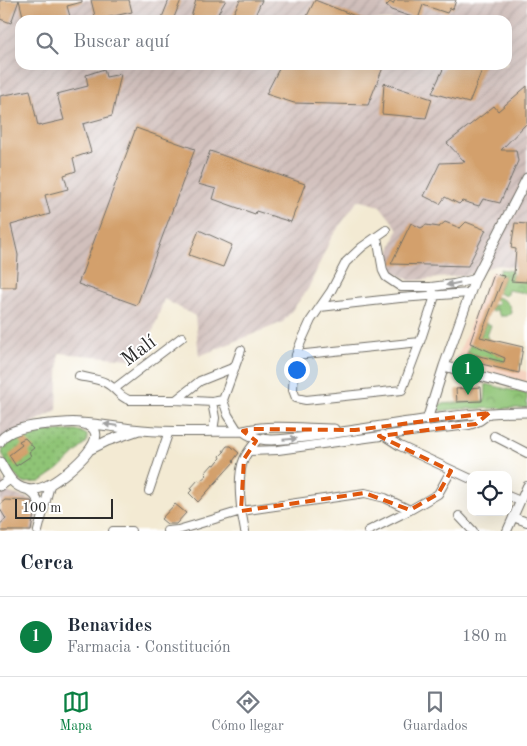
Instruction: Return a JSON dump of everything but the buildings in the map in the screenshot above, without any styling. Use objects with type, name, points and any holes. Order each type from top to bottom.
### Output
[{"type":"street","points":[[425,430],[469,293],[527,178]]},
{"type":"street","points":[[386,230],[362,247],[346,262],[331,291],[311,320],[296,355],[293,390],[296,398],[306,400],[402,390],[435,296],[431,287]]},
{"type":"street","points":[[377,237],[383,271],[386,277],[401,287],[431,287],[475,279]]},
{"type":"street","points":[[400,298],[401,287]]},
{"type":"street","points":[[320,307],[469,293]]},
{"type":"street","name":"Malí","points":[[114,389],[182,337]]},
{"type":"street","points":[[296,355],[420,342]]},
{"type":"street","points":[[240,350],[223,400],[228,415],[241,431],[258,439],[311,437],[427,420],[489,413],[527,412]]},
{"type":"street","points":[[444,366],[527,390]]},
{"type":"street","points":[[176,400],[200,381],[234,367]]},
{"type":"street","points":[[79,376],[101,381],[114,389],[119,396],[129,400],[212,402],[223,400]]},
{"type":"street","points":[[212,402],[215,418],[213,431]]},
{"type":"street","points":[[249,451],[278,450],[476,424],[489,413]]},
{"type":"street","points":[[215,418],[228,415]]},
{"type":"street","points":[[2,438],[19,429],[40,425],[80,423],[141,430],[169,431],[241,431],[272,428],[355,430]]},
{"type":"street","points":[[28,490],[50,484],[77,464],[91,449],[96,433],[94,429],[80,423]]},
{"type":"street","points":[[91,449],[141,430]]},
{"type":"street","points":[[149,491],[169,431]]},
{"type":"street","points":[[383,435],[400,446],[467,477]]},
{"type":"street","points":[[494,436],[527,453]]},
{"type":"street","points":[[245,531],[241,511],[241,467],[244,459],[258,439]]},
{"type":"street","points":[[0,462],[14,484],[36,496],[43,510]]},
{"type":"street","points":[[368,531],[438,494],[451,471]]},
{"type":"street","points":[[0,486],[10,479]]},
{"type":"street","points":[[38,531],[50,484]]},
{"type":"street","points":[[507,531],[527,486]]},
{"type":"street","points":[[167,531],[186,528],[241,511],[365,493],[385,498],[410,510]]},
{"type":"street","points":[[512,498],[520,501]]},
{"type":"street","points":[[459,516],[473,531]]},
{"type":"street","points":[[513,517],[527,522]]},
{"type":"street","points":[[113,531],[132,531]]},
{"type":"highlighted area","points":[[489,413],[476,424],[379,436],[451,471],[438,494],[410,510],[365,493],[241,511],[244,459],[256,441],[243,431],[253,429],[355,430]]},
{"type":"shaded area","points":[[0,0],[527,0],[527,269],[497,265],[467,275],[411,281],[394,272],[388,256],[398,229],[380,206],[358,200],[331,238],[308,289],[283,322],[199,356],[195,316],[164,299],[141,360],[59,353],[57,410],[0,440]]},
{"type":"shaded area","points":[[491,272],[496,273],[464,358],[522,370],[527,372],[527,382],[459,364],[457,358]]},
{"type":"shaded area","points":[[0,476],[9,493],[35,500],[39,506],[34,531],[0,531]]},
{"type":"green space","points":[[500,269],[512,271],[512,281],[527,282],[527,293],[508,290],[506,296],[498,293],[504,276],[498,275]]},
{"type":"green space","points":[[496,297],[504,301],[511,310],[511,313],[507,316],[500,316],[496,309],[494,312],[491,311],[493,305],[497,305]]},
{"type":"green space","points":[[486,323],[491,325],[487,336],[488,339],[521,358],[520,366],[467,353],[470,345],[477,346]]},
{"type":"green space","points":[[486,384],[527,394],[527,408],[440,411],[438,407],[440,404],[485,401]]},
{"type":"green space","points":[[28,431],[80,431],[87,435],[87,442],[59,469],[40,482],[23,483],[10,471],[2,453],[5,441],[15,435]]},
{"type":"place","name":"Benavides","points":[[468,395]]}]
